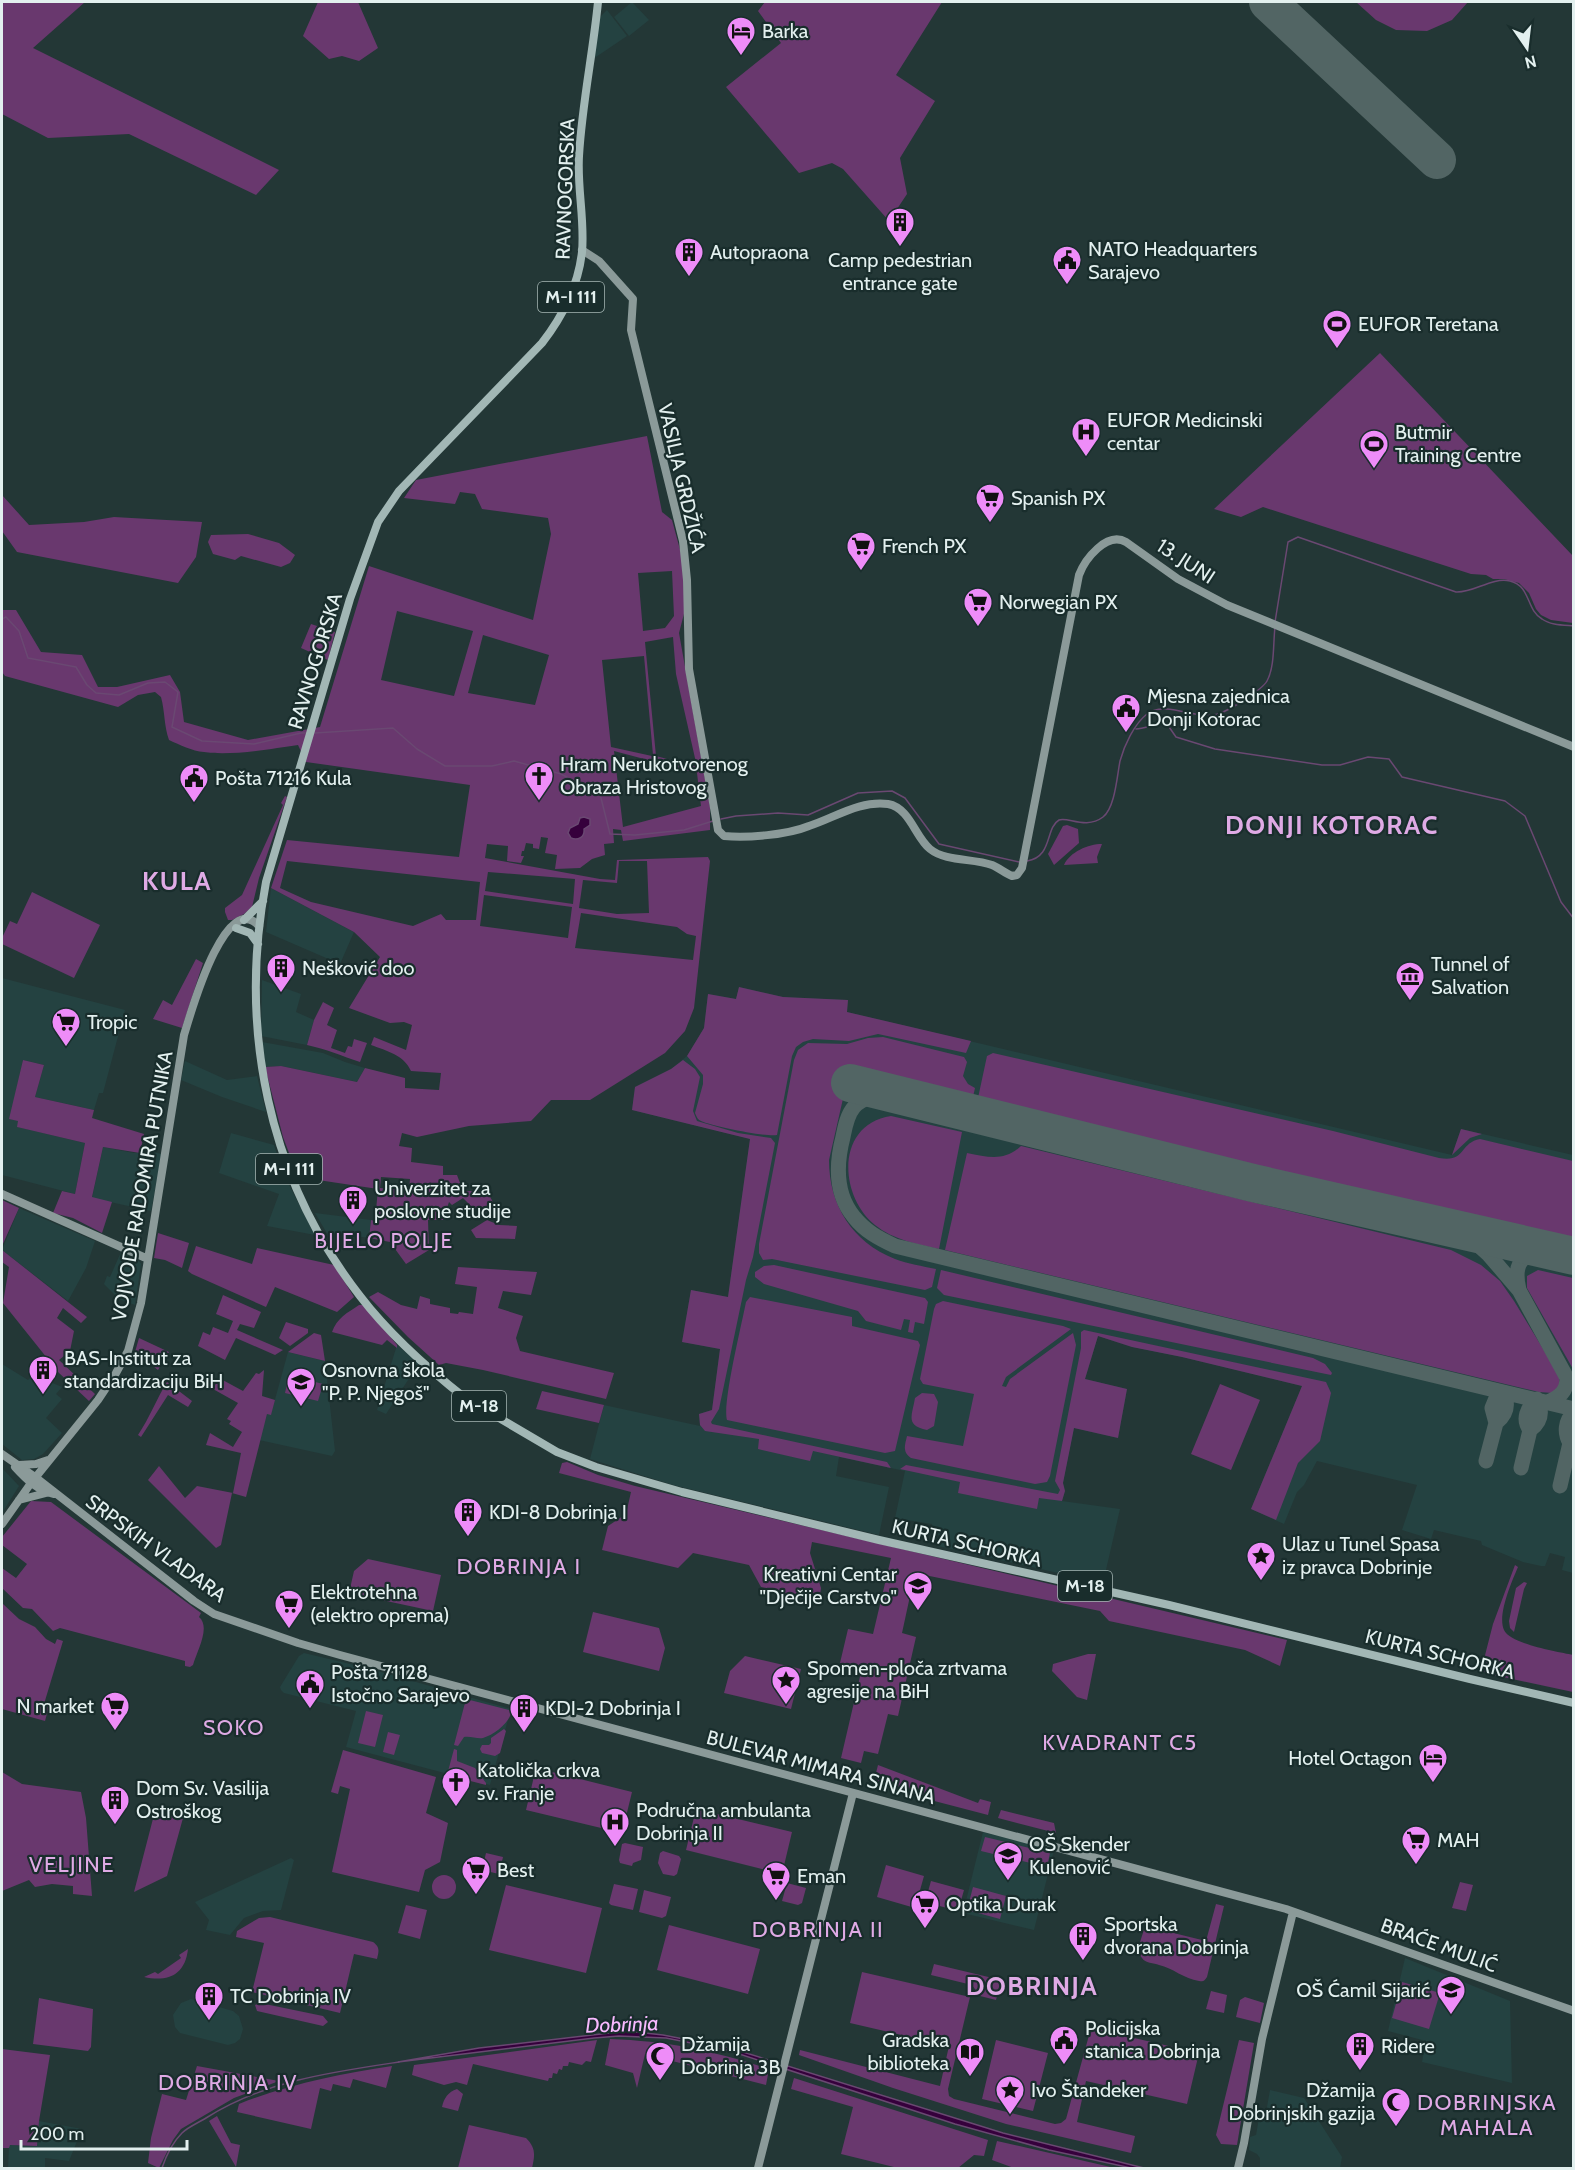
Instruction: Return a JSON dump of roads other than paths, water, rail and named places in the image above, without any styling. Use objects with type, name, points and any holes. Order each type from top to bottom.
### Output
[{"type":"main road","name":"RAVNOGORSKA","points":[[418,1356],[375,1313],[346,1277],[306,1209],[277,1138],[264,1082],[257,1037],[256,975],[259,926],[274,855],[354,588],[378,522],[399,491],[552,331],[571,296],[582,250],[579,158],[598,2]]},
{"type":"main road","points":[[244,920],[263,901]]},
{"type":"main road","points":[[232,928],[250,933],[258,944]]},
{"type":"main road","name":"KURTA SCHORKA","points":[[418,1356],[465,1398],[547,1447],[596,1467],[879,1540],[1169,1605],[1574,1703]]},
{"type":"street","name":"VASILJA GRDŽIĆA","points":[[582,250],[599,261],[633,299],[631,330],[683,541],[687,580],[690,669],[720,834],[728,836],[788,831],[808,827],[864,806],[885,804],[900,810],[924,843],[934,852],[992,865],[1012,876],[1019,871]]},
{"type":"street","name":"13. JUNI","points":[[1019,871],[1024,856],[1079,575],[1090,554],[1113,540],[1122,539],[1178,579],[1202,592],[1574,747]]},
{"type":"street","points":[[232,928],[236,923],[244,920],[251,920],[259,926]]},
{"type":"street","points":[[232,928],[259,926]]},
{"type":"street","name":"VOJVODE RADOMIRA PUTNIKA","points":[[2,1524],[49,1459],[98,1400],[126,1354],[138,1316],[184,1035],[208,964],[232,928]]},
{"type":"street","points":[[2,1194],[148,1259]]},
{"type":"street","points":[[2,1454],[33,1480]]},
{"type":"street","points":[[18,1465],[36,1464],[49,1459]]},
{"type":"street","points":[[10,1460],[33,1480]]},
{"type":"street","name":"SRPSKIH VLADARA","points":[[33,1480],[46,1492],[58,1496]]},
{"type":"street","name":"SRPSKIH VLADARA","points":[[33,1480],[58,1496],[214,1614],[340,1655]]},
{"type":"street","points":[[16,1503],[22,1498],[46,1492]]},
{"type":"street","name":"BULEVAR MIMARA SINANA","points":[[340,1655],[1293,1912]]},
{"type":"street","points":[[758,2169],[853,1792]]},
{"type":"street","points":[[1238,2169],[1262,2039],[1293,1912]]},
{"type":"street","name":"BRAĆE MULIĆ","points":[[1293,1912],[1574,2011]]},
{"type":"waterway","points":[[1275,622],[1288,542],[1298,537],[1456,592],[1463,592],[1496,581],[1510,581],[1522,588],[1533,610],[1542,619],[1553,624],[1574,626]]},
{"type":"waterway","points":[[2,619],[6,617],[19,631],[28,658],[76,667],[87,685],[96,693],[119,695],[148,683],[165,682],[178,692],[172,727],[202,741],[254,744],[307,733]]},
{"type":"waterway","points":[[1027,861],[1041,854],[1052,829],[1059,820],[1084,823],[1097,821],[1107,813],[1113,799],[1124,749],[1134,729],[1147,714],[1166,709],[1200,715],[1216,715],[1237,705],[1264,685],[1270,675],[1275,627]]},
{"type":"waterway","points":[[1136,729],[1167,724],[1176,737],[1215,749],[1322,765],[1340,765],[1368,757],[1389,759],[1402,777],[1505,801],[1525,816],[1561,902],[1574,919]]},
{"type":"waterway","points":[[315,733],[393,728],[417,749],[445,766],[492,766],[514,761],[561,774],[599,790],[610,834],[635,835],[684,830],[713,821]]},
{"type":"waterway","points":[[721,819],[778,813],[808,815],[858,793],[892,791],[905,798],[939,844],[1019,862]]},
{"type":"waterway","name":"Dobrinja","points":[[162,2168],[173,2145],[184,2131],[228,2105],[299,2080],[399,2062]]},
{"type":"place","name":"Barka","points":[[741,56]]},
{"type":"place","name":"Camp pedestrian entrance gate","points":[[900,248]]},
{"type":"place","name":"Autopraona","points":[[689,278]]},
{"type":"place","name":"NATO Headquarters Sarajevo","points":[[1067,286]]},
{"type":"place","name":"EUFOR Teretana","points":[[1337,350]]},
{"type":"place","name":"EUFOR Medicinski centar","points":[[1086,458]]},
{"type":"place","name":"Butmir Training Centre","points":[[1374,470]]},
{"type":"place","name":"Spanish PX","points":[[990,524]]},
{"type":"place","name":"French PX","points":[[861,572]]},
{"type":"place","name":"Norwegian PX","points":[[978,628]]},
{"type":"place","name":"Mjesna zajednica Donji Kotorac","points":[[1126,734]]},
{"type":"place","name":"Hram Nerukotvorenog Obraza Hristovog","points":[[539,802]]},
{"type":"place","name":"Pošta 71216 Kula","points":[[194,804]]},
{"type":"place","name":"Nešković doo","points":[[281,994]]},
{"type":"place","name":"Tunnel of Salvation","points":[[1410,1002]]},
{"type":"place","name":"Tropic","points":[[66,1048]]},
{"type":"place","name":"Univerzitet za poslovne studije","points":[[353,1226]]},
{"type":"place","name":"BAS-Institut za standardizaciju BiH","points":[[43,1396]]},
{"type":"place","name":"Osnovna škola \"P. P. Njegoš\"","points":[[301,1408]]},
{"type":"place","name":"KDI-8 Dobrinja I","points":[[468,1538]]},
{"type":"place","name":"Ulaz u Tunel Spasa iz pravca Dobrinje","points":[[1261,1582]]},
{"type":"place","name":"Kreativni Centar \"Dječije Carstvo\"","points":[[918,1612]]},
{"type":"place","name":"Elektrotehna (elektro oprema)","points":[[289,1630]]},
{"type":"place","name":"Spomen-ploča zrtvama agresije na BiH","points":[[786,1706]]},
{"type":"place","name":"Pošta 71128 Istočno Sarajevo","points":[[310,1710]]},
{"type":"place","name":"N market","points":[[115,1732]]},
{"type":"place","name":"KDI-2 Dobrinja I","points":[[524,1734]]},
{"type":"place","name":"Hotel Octagon","points":[[1433,1784]]},
{"type":"place","name":"Katolička crkva sv. Franje","points":[[456,1808]]},
{"type":"place","name":"Dom Sv. Vasilija Ostroškog","points":[[115,1826]]},
{"type":"place","name":"Područna ambulanta Dobrinja II","points":[[615,1848]]},
{"type":"place","name":"MAH","points":[[1416,1866]]},
{"type":"place","name":"OŠ Skender Kulenović","points":[[1008,1882]]},
{"type":"place","name":"Best","points":[[476,1896]]},
{"type":"place","name":"Eman","points":[[776,1902]]},
{"type":"place","name":"Optika Durak","points":[[925,1930]]},
{"type":"place","name":"Sportska dvorana Dobrinja","points":[[1083,1962]]},
{"type":"place","name":"OŠ Ćamil Sijarić","points":[[1451,2016]]},
{"type":"place","name":"TC Dobrinja IV","points":[[209,2022]]},
{"type":"place","name":"Policijska stanica Dobrinja","points":[[1064,2066]]},
{"type":"place","name":"Ridere","points":[[1360,2072]]},
{"type":"place","name":"Gradska biblioteka","points":[[970,2078]]},
{"type":"place","name":"Džamija Dobrinja 3B","points":[[660,2082]]},
{"type":"place","name":"Ivo Štandeker","points":[[1010,2116]]},
{"type":"place","name":"Džamija Dobrinjskih gazija","points":[[1396,2128]]},
{"type":"district","name":"DONJI KOTORAC","points":[[1332,825]]},
{"type":"district","name":"KULA","points":[[177,881]]},
{"type":"district","name":"BIJELO POLJE","points":[[384,1240]]},
{"type":"district","name":"DOBRINJA I","points":[[519,1566]]},
{"type":"district","name":"SOKO","points":[[234,1727]]},
{"type":"district","name":"KVADRANT C5","points":[[1120,1742]]},
{"type":"district","name":"VELJINE","points":[[72,1864]]},
{"type":"district","name":"DOBRINJA II","points":[[818,1929]]},
{"type":"district","name":"DOBRINJA","points":[[1032,1986]]},
{"type":"district","name":"DOBRINJA IV","points":[[228,2082]]},
{"type":"district","name":"DOBRINJSKA MAHALA","points":[[1487,2114]]}]
